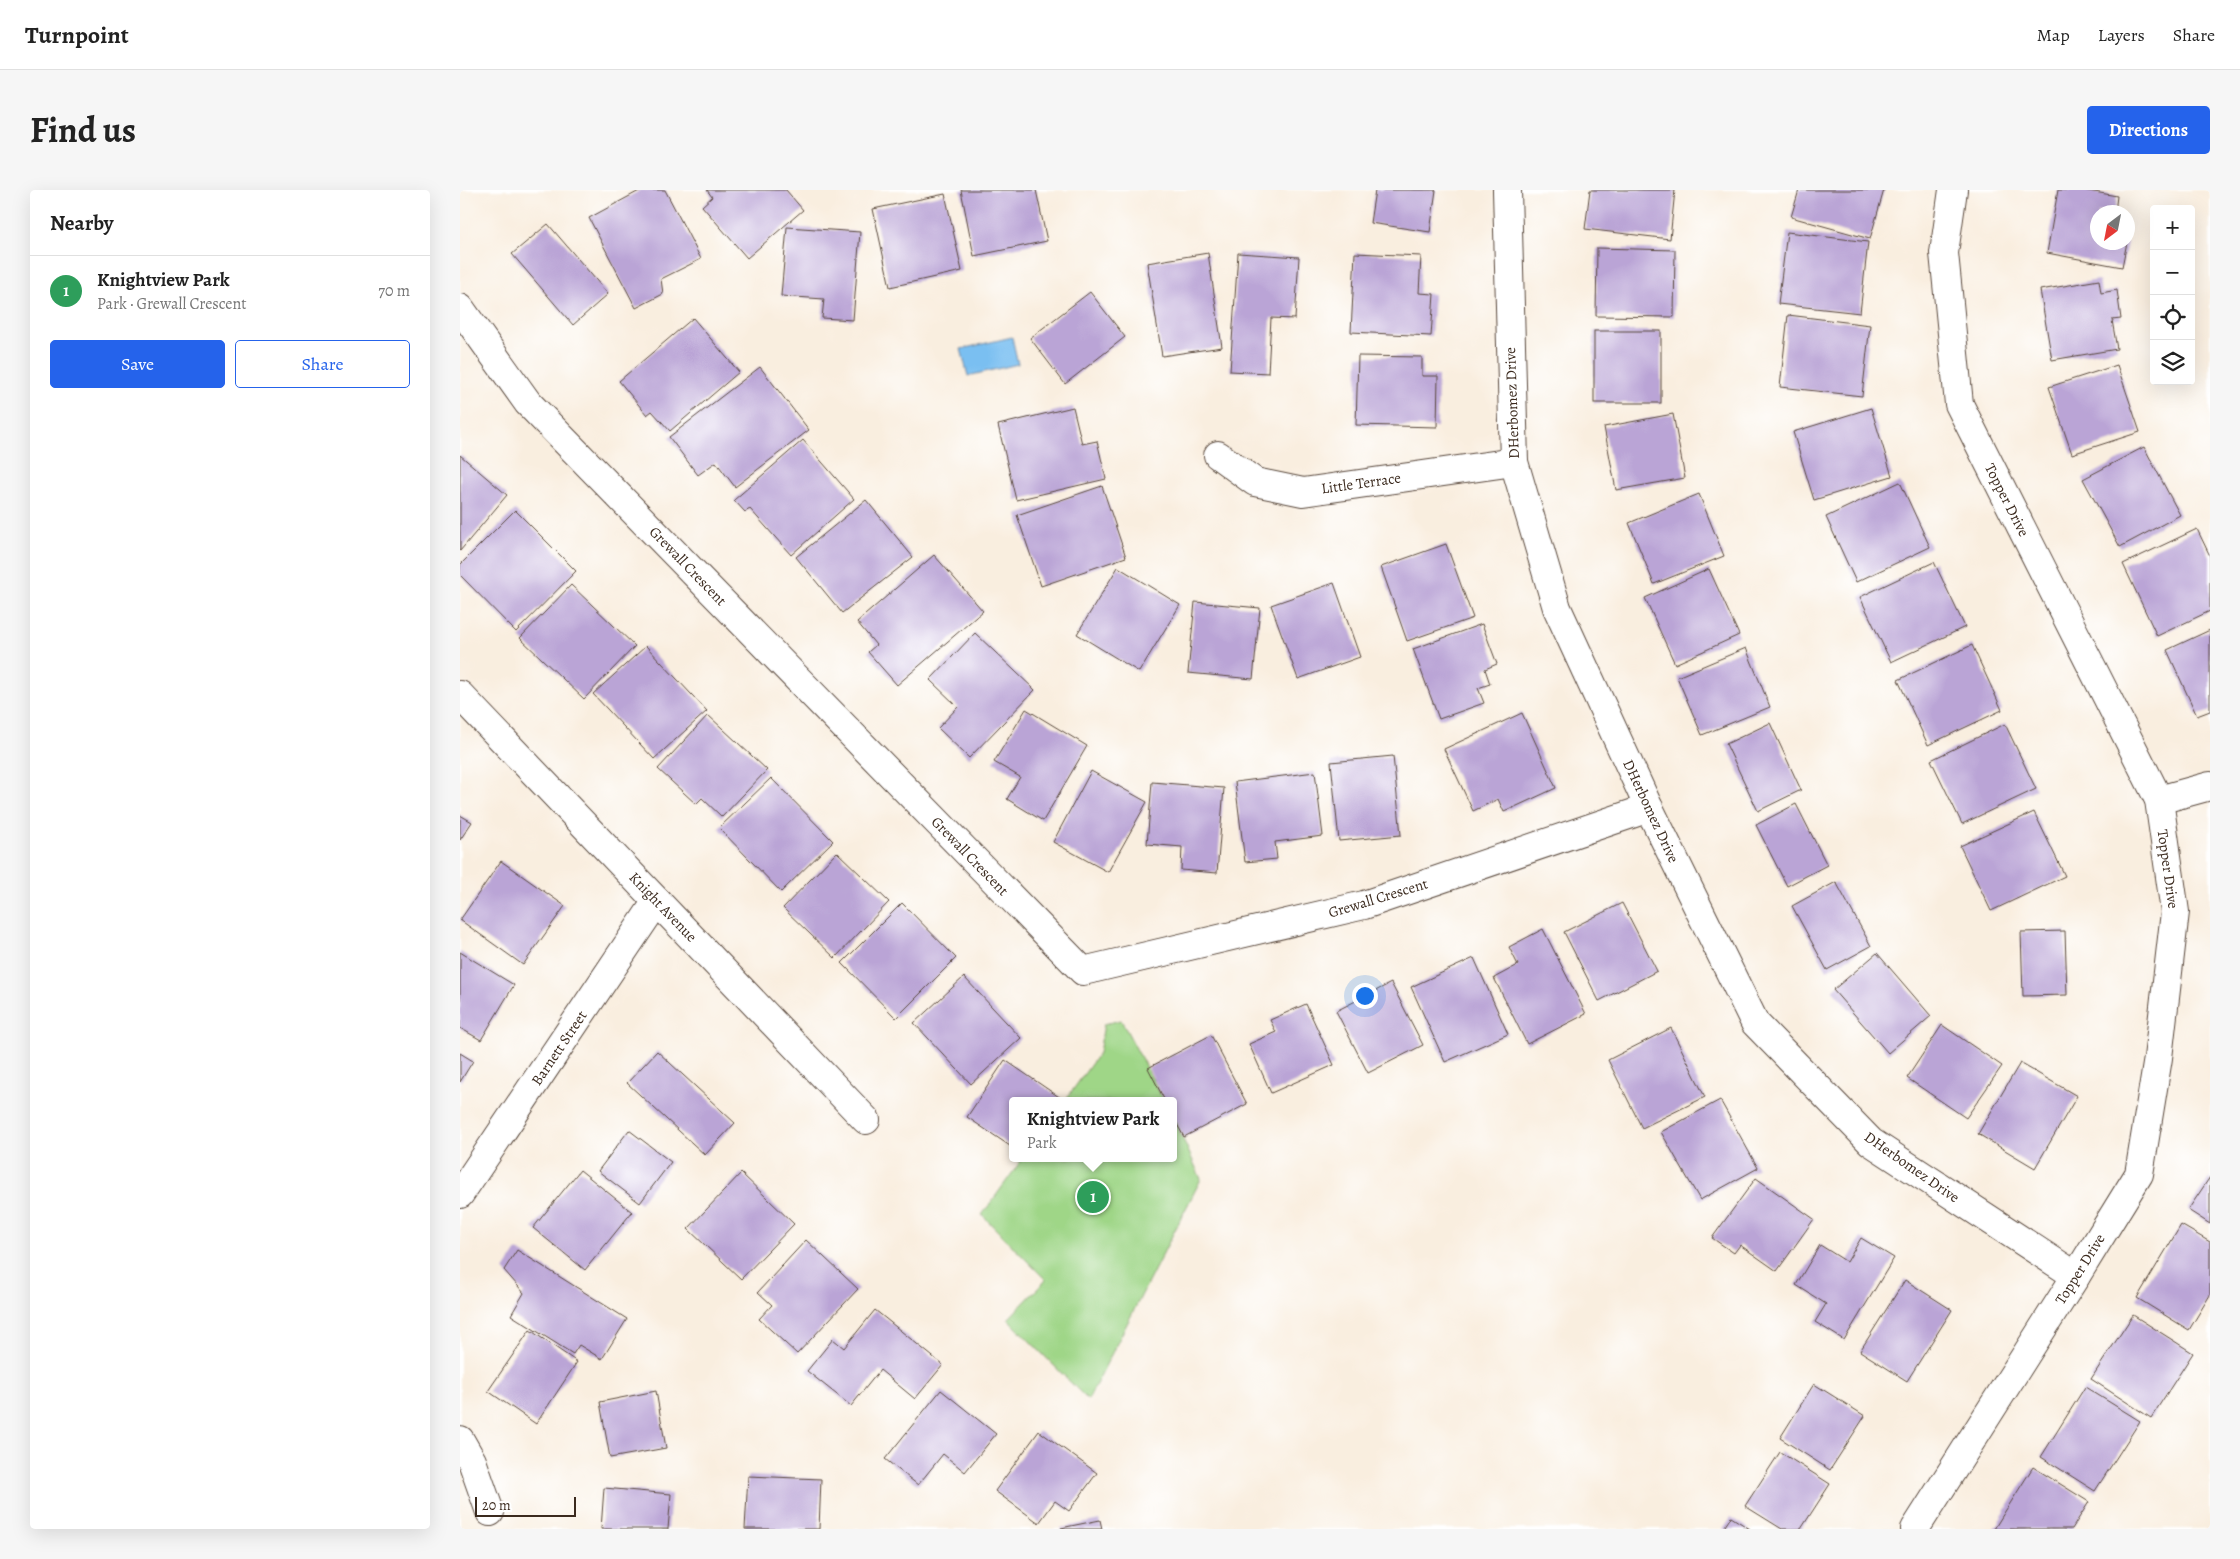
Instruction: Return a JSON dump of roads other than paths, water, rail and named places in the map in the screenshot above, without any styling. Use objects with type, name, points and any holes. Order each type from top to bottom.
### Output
[{"type":"street","name":"DHerbomez Drive","points":[[1507,190],[1514,462],[1557,608],[1649,808],[1755,1023],[1870,1142],[2076,1276]]},
{"type":"street","name":"Topper Drive","points":[[1915,1529],[2139,1174],[2158,1058],[2175,912],[2159,800],[1958,404],[1944,252],[1953,190]]},
{"type":"street","name":"Grewall Crescent","points":[[460,308],[528,403],[1083,971],[1364,905],[1649,808]]},
{"type":"street","name":"Little Terrace","points":[[1218,455],[1255,482],[1303,492],[1514,462]]},
{"type":"street","name":"Knight Avenue","points":[[460,695],[866,1120]]},
{"type":"street","points":[[2159,800],[2210,786]]},
{"type":"street","name":"Barnett Street","points":[[460,1194],[657,901]]},
{"type":"street","points":[[460,1440],[472,1461],[490,1512]]},
{"type":"water","points":[[1012,337],[1018,364],[968,376],[961,349]]},
{"type":"place","name":"Knightview Park","points":[[1093,1197]]}]
